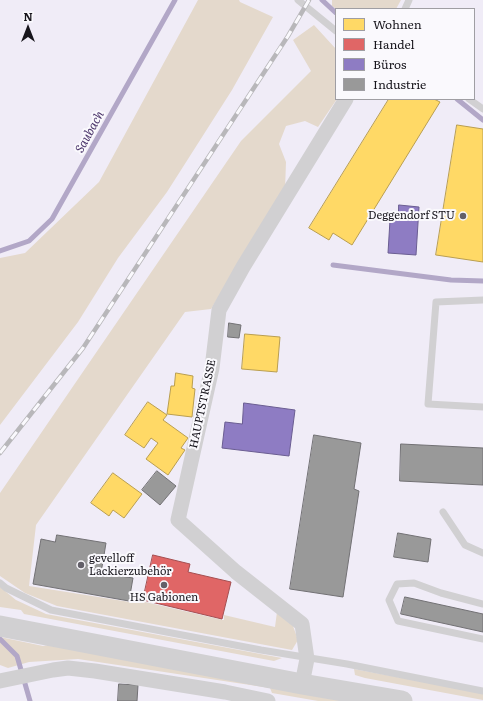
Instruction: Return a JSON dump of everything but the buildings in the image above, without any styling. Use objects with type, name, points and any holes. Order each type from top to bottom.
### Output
[{"type":"main road","points":[[0,626],[302,684],[402,701]]},
{"type":"street","name":"HAUPTSTRASSE","points":[[302,684],[307,659],[302,624],[236,572],[178,520],[212,368],[219,310],[243,267],[345,100]]},
{"type":"street","points":[[5,680],[68,668],[95,670],[224,697],[268,701]]},
{"type":"lane","points":[[298,0],[335,30]]},
{"type":"lane","points":[[470,100],[483,109]]},
{"type":"lane","points":[[483,300],[436,302],[428,404],[483,407]]},
{"type":"lane","points":[[443,512],[465,545],[483,553]]},
{"type":"lane","points":[[0,583],[6,588],[51,610],[307,659],[347,664],[483,691]]},
{"type":"lane","points":[[483,604],[441,593],[414,583],[397,584],[389,600],[398,621],[483,639]]},
{"type":"shaded area","points":[[198,0],[239,0],[240,2],[273,17],[232,90],[167,192],[118,258],[78,322],[0,425],[0,258],[25,253],[99,182]]},
{"type":"shaded area","points":[[332,0],[401,0],[397,8],[335,8],[332,6]]},
{"type":"shaded area","points":[[314,25],[335,48],[335,100],[336,100],[318,127],[305,121],[286,126],[279,144],[286,162],[285,190],[211,309],[185,312],[36,525],[29,586],[136,603],[141,601],[223,620],[224,615],[275,627],[277,612],[293,626],[298,640],[292,650],[57,606],[25,593],[0,576],[0,493],[241,141],[311,71],[293,40]]},
{"type":"shaded area","points":[[0,587],[16,600],[46,614],[282,658],[274,661],[24,614],[21,610],[0,607]]},
{"type":"shaded area","points":[[0,637],[43,646],[48,645],[354,701],[318,701],[272,693],[270,688],[78,659],[29,662],[8,668],[0,665]]},
{"type":"shaded area","points":[[354,669],[483,693],[483,700],[365,678],[355,675]]},
{"type":"waterway","name":"Saubach","points":[[0,251],[29,241],[52,219],[175,0]]},
{"type":"waterway","points":[[322,0],[335,12]]},
{"type":"waterway","points":[[458,100],[483,120]]},
{"type":"waterway","points":[[333,265],[451,280],[483,281]]},
{"type":"waterway","name":"Saubach","points":[[0,639],[17,656],[30,701]]},
{"type":"railway","points":[[0,453],[83,348],[288,36],[309,0]]},
{"type":"place","name":"Deggendorf STU","points":[[463,216]]},
{"type":"place","name":"gevelloff Lackierzubehör","points":[[81,565]]},
{"type":"place","name":"HS Gabionen","points":[[164,585]]}]
